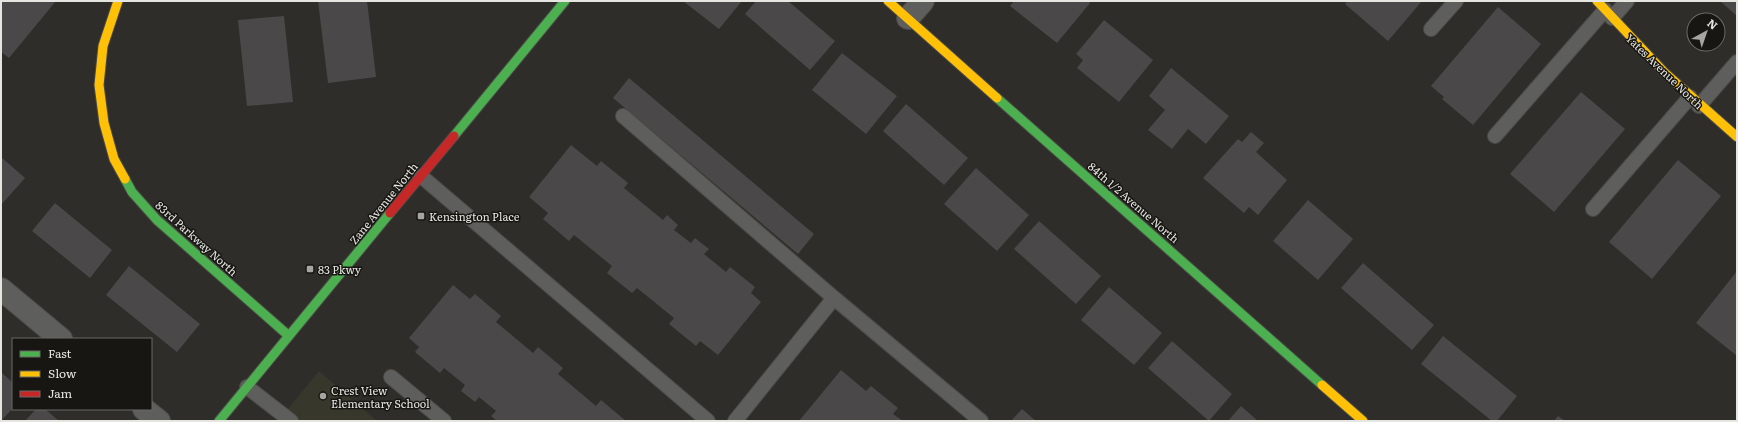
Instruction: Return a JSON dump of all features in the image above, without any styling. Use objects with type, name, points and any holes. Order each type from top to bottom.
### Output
[{"type":"street","name":"83rd Parkway North","points":[[118,1],[103,46],[99,85],[104,123],[114,159],[132,192],[157,220],[289,336]]},
{"type":"street","name":"Zane Avenue North","points":[[219,421],[565,1]]},
{"type":"street","name":"84th 1/2 Avenue North","points":[[888,1],[1363,421]]},
{"type":"street","points":[[908,18],[923,1]]},
{"type":"street","name":"Yates Avenue North","points":[[1604,10],[1694,101],[1737,137]]},
{"type":"street","points":[[1,289],[60,338]]},
{"type":"street","points":[[145,410],[159,421]]},
{"type":"lane","points":[[1431,29],[1456,1]]},
{"type":"lane","points":[[1495,136],[1604,10],[1627,1]]},
{"type":"lane","points":[[1594,209],[1694,101],[1737,62]]},
{"type":"lane","points":[[623,116],[834,298],[980,421]]},
{"type":"lane","points":[[421,176],[708,421]]},
{"type":"lane","points":[[735,421],[834,298]]},
{"type":"lane","points":[[391,377],[444,421]]},
{"type":"lane","points":[[247,387],[291,421]]},
{"type":"shaded area","name":"Crest View Elementary School","points":[[319,371],[377,421],[278,421]]},
{"type":"building","points":[[1,1],[56,1],[9,58],[1,52]]},
{"type":"building","points":[[318,1],[367,1],[376,77],[328,83]]},
{"type":"building","points":[[683,1],[742,1],[719,29]]},
{"type":"building","points":[[756,1],[788,1],[835,41],[810,70],[745,14]]},
{"type":"building","points":[[1014,1],[1088,1],[1090,3],[1057,43],[1010,6]]},
{"type":"building","points":[[1347,1],[1422,1],[1388,41],[1345,4]]},
{"type":"building","points":[[1720,1],[1737,1],[1737,16]]},
{"type":"building","points":[[1498,7],[1541,44],[1473,125],[1442,99],[1444,97],[1431,86]]},
{"type":"building","points":[[284,16],[293,102],[247,106],[238,20]]},
{"type":"building","points":[[1104,20],[1153,60],[1119,102],[1077,68],[1083,60],[1076,54]]},
{"type":"building","points":[[842,53],[897,96],[866,134],[812,90]]},
{"type":"building","points":[[1171,68],[1229,116],[1206,144],[1188,129],[1172,149],[1148,130],[1165,110],[1149,96]]},
{"type":"building","points":[[629,78],[814,234],[798,254],[613,98]]},
{"type":"building","points":[[1581,92],[1625,129],[1554,212],[1510,174]]},
{"type":"building","points":[[906,104],[968,158],[944,185],[883,131]]},
{"type":"building","points":[[1251,132],[1264,143],[1256,152],[1287,180],[1258,215],[1249,207],[1244,213],[1203,178],[1238,139],[1242,142]]},
{"type":"building","points":[[571,145],[597,166],[601,161],[628,183],[624,188],[663,220],[667,215],[678,225],[674,230],[691,243],[695,238],[709,249],[704,254],[726,272],[730,267],[755,287],[751,293],[761,302],[718,355],[700,341],[696,346],[669,324],[674,318],[637,288],[632,293],[607,273],[612,266],[574,235],[569,241],[543,219],[548,213],[529,197]]},
{"type":"building","points":[[1,157],[25,178],[1,205]]},
{"type":"building","points":[[1678,160],[1721,196],[1652,279],[1609,242]]},
{"type":"building","points":[[976,168],[1029,215],[997,251],[944,204]]},
{"type":"building","points":[[1308,200],[1353,239],[1318,280],[1273,241]]},
{"type":"building","points":[[55,203],[112,250],[90,278],[32,231]]},
{"type":"building","points":[[1039,221],[1101,276],[1076,304],[1014,249]]},
{"type":"building","points":[[1363,263],[1434,325],[1412,350],[1341,288]]},
{"type":"building","points":[[129,266],[200,324],[177,352],[106,295]]},
{"type":"building","points":[[1737,271],[1737,356],[1696,323]]},
{"type":"building","points":[[453,285],[470,299],[475,294],[501,316],[496,322],[533,353],[538,347],[563,368],[558,374],[596,406],[601,400],[626,421],[497,421],[491,416],[496,411],[479,397],[475,402],[461,391],[465,385],[444,368],[440,373],[415,352],[419,347],[409,338]]},
{"type":"building","points":[[1109,287],[1162,333],[1134,365],[1081,320]]},
{"type":"building","points":[[1443,336],[1517,396],[1497,421],[1492,421],[1421,364]]},
{"type":"building","points":[[1172,341],[1232,394],[1209,421],[1148,368]]},
{"type":"building","points":[[841,370],[866,391],[871,386],[898,408],[893,414],[903,421],[799,421]]},
{"type":"building","points":[[1,372],[12,382],[12,409],[1,421]]},
{"type":"building","points":[[1241,406],[1258,421],[1228,421]]},
{"type":"building","points":[[1022,409],[1036,421],[1011,421]]},
{"type":"building","points":[[35,410],[46,410],[59,421],[25,421]]},
{"type":"building","points":[[1558,416],[1565,421],[1554,421]]},
{"type":"traffic: fast","points":[[454,136],[565,1]]},
{"type":"traffic: fast","points":[[997,98],[1322,385]]},
{"type":"traffic: fast","points":[[125,179],[132,192],[157,220],[289,336]]},
{"type":"traffic: fast","points":[[219,421],[390,213]]},
{"type":"traffic: slow","points":[[118,1],[103,46],[99,85],[104,123],[114,159],[125,179]]},
{"type":"traffic: slow","points":[[888,1],[997,98]]},
{"type":"traffic: slow","points":[[1597,1],[1664,72],[1737,137]]},
{"type":"traffic: slow","points":[[1322,385],[1363,421]]},
{"type":"traffic: jam","points":[[390,213],[454,136]]},
{"type":"place","name":"Kensington Place","points":[[421,216]]},
{"type":"place","name":"83 Pkwy","points":[[310,269]]},
{"type":"place","name":"Crest View Elementary School","points":[[323,396]]}]
